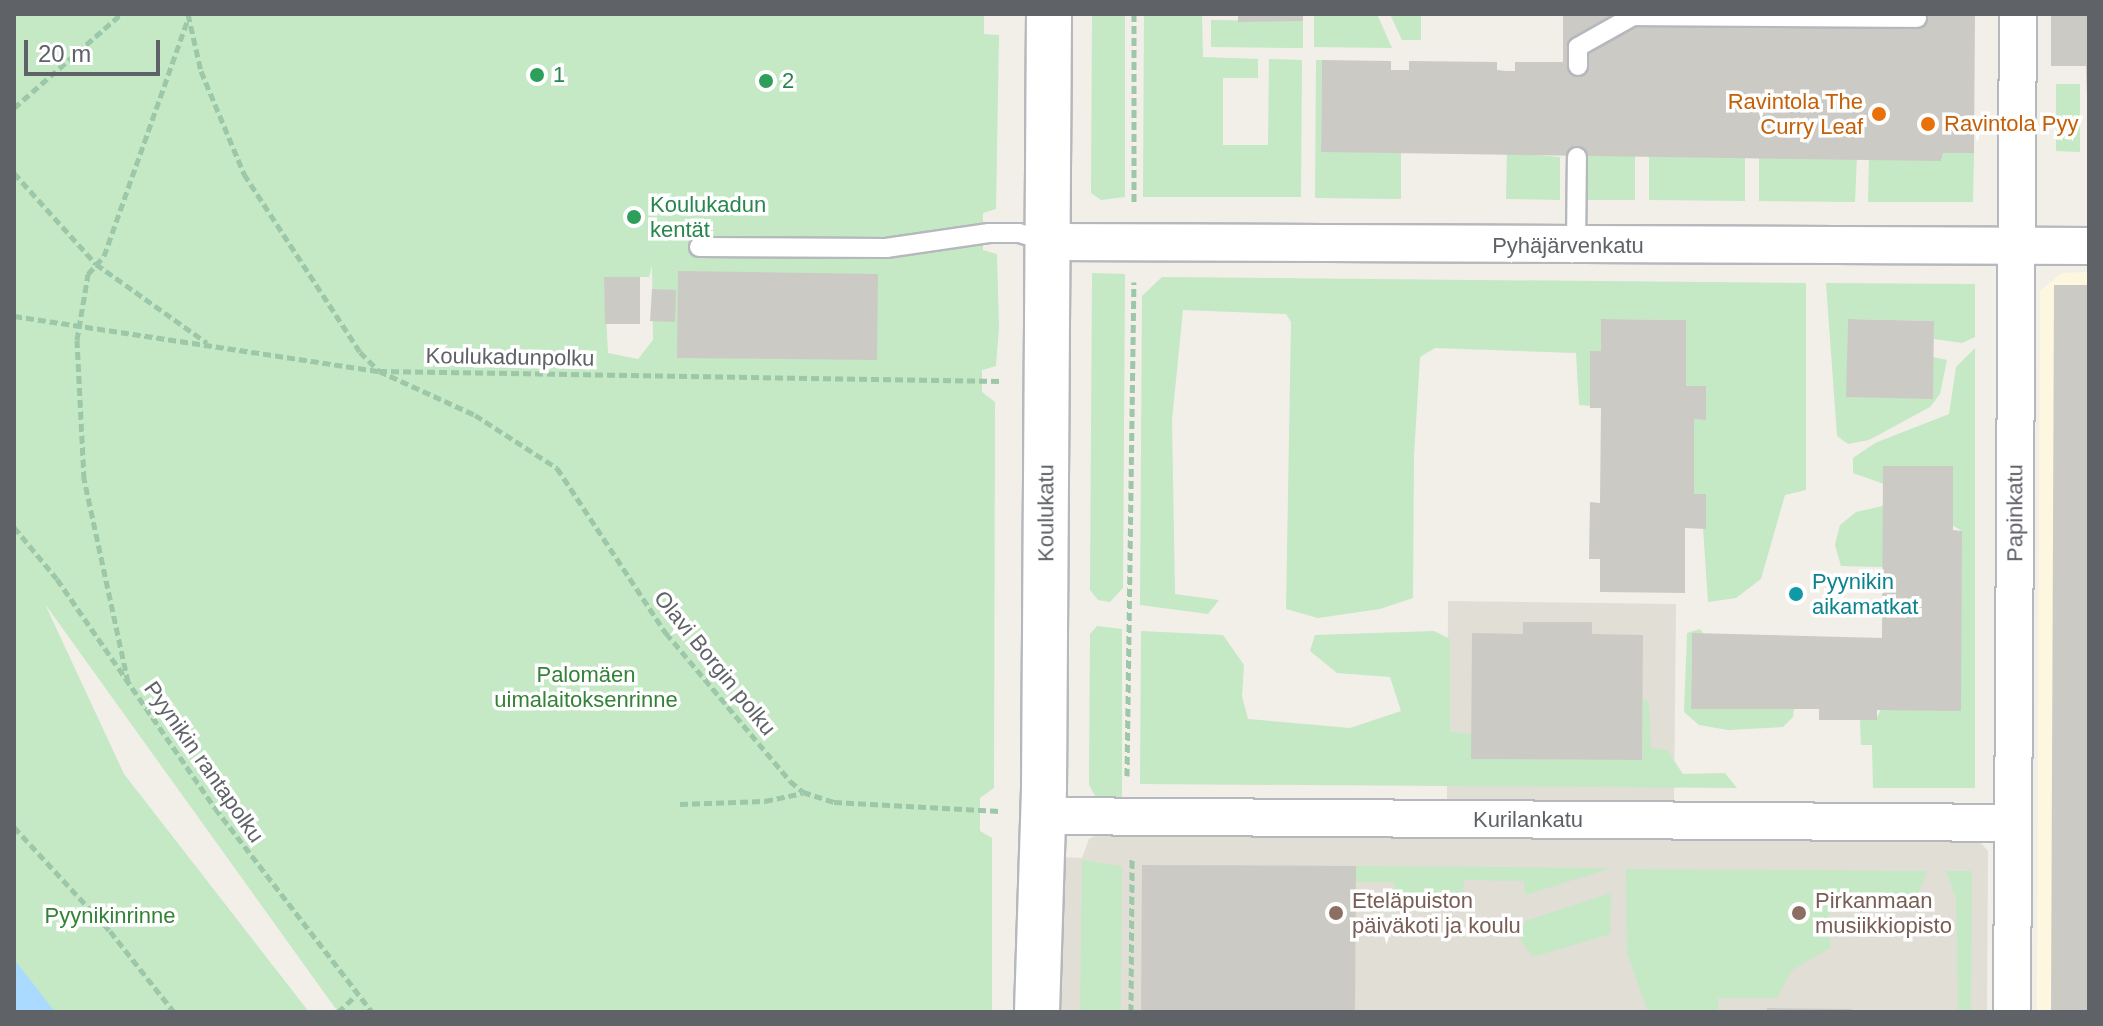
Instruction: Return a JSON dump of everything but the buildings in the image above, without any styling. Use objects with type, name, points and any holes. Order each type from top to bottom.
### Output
[{"type":"street","name":"Koulukatu","points":[[1037,1012],[1024,814],[1047,242],[1049,14]]},
{"type":"street","name":"Papinkatu","points":[[2012,1012],[2018,14]]},
{"type":"street","name":"Pyhäjärvenkatu","points":[[1047,242],[2089,246]]},
{"type":"street","name":"Kurilankatu","points":[[1024,814],[2013,823]]},
{"type":"lane","points":[[1578,66],[1578,47],[1633,16],[1917,18]]},
{"type":"lane","points":[[1576,246],[1577,157]]},
{"type":"lane","points":[[699,247],[886,248],[999,233],[1047,242]]},
{"type":"path","points":[[14,108],[121,14]]},
{"type":"path","points":[[1131,1012],[1131,817],[1127,792],[1134,14]]},
{"type":"path","points":[[128,682],[84,479],[76,382],[81,325],[88,274],[104,256],[188,17]]},
{"type":"path","points":[[188,17],[201,71],[244,174],[317,289],[379,371]]},
{"type":"path","points":[[14,173],[96,264],[208,344]]},
{"type":"path","name":"Koulukadunpolku","points":[[14,316],[379,371],[1010,381]]},
{"type":"path","name":"Olavi Borgin polku","points":[[379,371],[475,415],[557,468],[666,633],[803,792]]},
{"type":"path","name":"Pyynikin rantapolku","points":[[14,527],[57,579],[355,996],[372,1012]]},
{"type":"path","points":[[680,804],[765,801],[803,792],[834,802],[1024,814]]},
{"type":"path","points":[[14,827],[110,931],[174,1012]]},
{"type":"path","points":[[338,1012],[355,996]]},
{"type":"shaded area","points":[[2089,272],[2089,1012],[2037,1012],[2040,291],[2062,273]]},
{"type":"shaded area","points":[[1448,601],[1676,604],[1674,807],[1447,805]]},
{"type":"shaded area","name":"Eteläpuiston päiväkoti ja koulu","points":[[1103,831],[1977,839],[1988,851],[1987,1012],[1060,1012],[1062,857],[1082,858],[1089,839]]},
{"type":"green space","name":"Palomäen uimalaitoksenrinne","points":[[14,14],[984,14],[984,34],[999,35],[996,209],[983,213],[983,250],[997,254],[999,328],[996,366],[982,370],[982,392],[995,402],[994,788],[980,798],[980,831],[992,838],[992,1012],[338,1012],[45,604],[124,774],[309,1012],[45,1012],[14,977]],"holes":[[[652,266],[653,340],[638,359],[608,353],[604,277],[649,277]]]},
{"type":"green space","points":[[1092,14],[1125,14],[1125,197],[1101,200],[1091,193]]},
{"type":"green space","points":[[1144,14],[1202,14],[1203,57],[1258,59],[1258,78],[1223,78],[1223,145],[1268,145],[1269,59],[1302,60],[1301,197],[1143,197]]},
{"type":"green space","points":[[1314,14],[1377,14],[1392,48],[1314,47]]},
{"type":"green space","points":[[1390,14],[1421,14],[1421,40],[1402,40]]},
{"type":"green space","points":[[1211,20],[1303,21],[1303,48],[1211,47]]},
{"type":"green space","points":[[1316,60],[1322,60],[1321,151],[1401,153],[1401,199],[1315,198]]},
{"type":"green space","points":[[2056,84],[2080,84],[2080,152],[2056,151]]},
{"type":"green space","points":[[1507,153],[1560,157],[1560,200],[1506,199]]},
{"type":"green space","points":[[1943,153],[1974,153],[1973,202],[1868,202],[1869,157],[1941,161]]},
{"type":"green space","points":[[1592,154],[1635,154],[1635,200],[1587,200],[1587,157]]},
{"type":"green space","points":[[1649,155],[1745,156],[1745,201],[1649,200]]},
{"type":"green space","points":[[1759,155],[1857,156],[1855,202],[1759,201]]},
{"type":"green space","points":[[1092,273],[1125,274],[1123,588],[1110,602],[1098,600],[1090,590]]},
{"type":"green space","points":[[1162,277],[1806,283],[1806,490],[1785,495],[1761,579],[1736,598],[1708,602],[1703,528],[1694,494],[1694,419],[1706,419],[1706,386],[1686,386],[1686,320],[1601,319],[1601,351],[1590,352],[1590,406],[1579,405],[1576,353],[1435,348],[1420,357],[1414,456],[1413,598],[1380,609],[1318,618],[1286,609],[1291,322],[1286,314],[1183,310],[1172,420],[1175,594],[1219,600],[1208,614],[1140,605],[1142,296]]},
{"type":"green space","points":[[1826,283],[1975,284],[1975,337],[1962,343],[1934,339],[1934,321],[1848,319],[1847,396],[1933,357],[1947,360],[1940,394],[1930,407],[1869,440],[1848,444],[1837,436]]},
{"type":"green space","points":[[1975,348],[1975,788],[1873,788],[1872,745],[1861,745],[1860,720],[1876,720],[1962,531],[1884,484],[1853,473],[1853,458],[1875,443],[1949,414],[1956,367]]},
{"type":"green space","points":[[1883,506],[1883,567],[1841,566],[1835,545],[1840,525],[1856,512]]},
{"type":"green space","points":[[1097,626],[1122,629],[1122,803],[1098,801],[1089,785],[1090,634]]},
{"type":"green space","points":[[1700,629],[1703,633],[1692,634],[1691,709],[1794,709],[1793,717],[1783,727],[1728,730],[1699,725],[1684,712],[1687,633]]},
{"type":"green space","points":[[1141,631],[1223,635],[1244,665],[1242,696],[1248,719],[1350,728],[1401,711],[1390,677],[1337,673],[1310,651],[1315,635],[1434,631],[1450,639],[1450,732],[1471,734],[1471,759],[1642,760],[1643,699],[1649,702],[1651,748],[1667,750],[1683,774],[1725,773],[1737,788],[1140,784]]},
{"type":"green space","points":[[1082,860],[1122,866],[1121,1012],[1080,1012]]},
{"type":"green space","points":[[1356,866],[1612,868],[1525,895],[1524,881],[1464,880],[1463,897],[1394,896],[1394,882],[1356,882]]},
{"type":"green space","points":[[1626,869],[1927,871],[1918,895],[1829,893],[1830,948],[1792,970],[1777,998],[1718,998],[1718,1010],[1648,1012],[1627,953]]},
{"type":"green space","points":[[1946,871],[1972,871],[1971,1012],[1958,1012],[1956,899]]},
{"type":"green space","points":[[1611,893],[1610,934],[1533,957],[1519,938],[1525,921]]},
{"type":"water","points":[[14,959],[55,1012],[14,1012]]},
{"type":"place","name":"1","points":[[537,75]]},
{"type":"place","name":"2","points":[[766,81]]},
{"type":"place","name":"Ravintola The Curry Leaf","points":[[1879,114]]},
{"type":"place","name":"Ravintola Pyy","points":[[1928,124]]},
{"type":"place","name":"Koulukadun kentät","points":[[634,217]]},
{"type":"place","name":"Pyynikin aikamatkat","points":[[1796,594]]},
{"type":"place","name":"Eteläpuiston päiväkoti ja koulu","points":[[1336,913]]},
{"type":"place","name":"Pirkanmaan musiikkiopisto","points":[[1799,913]]},
{"type":"park label","name":"Pyynikinrinne","points":[[110,916]]}]
